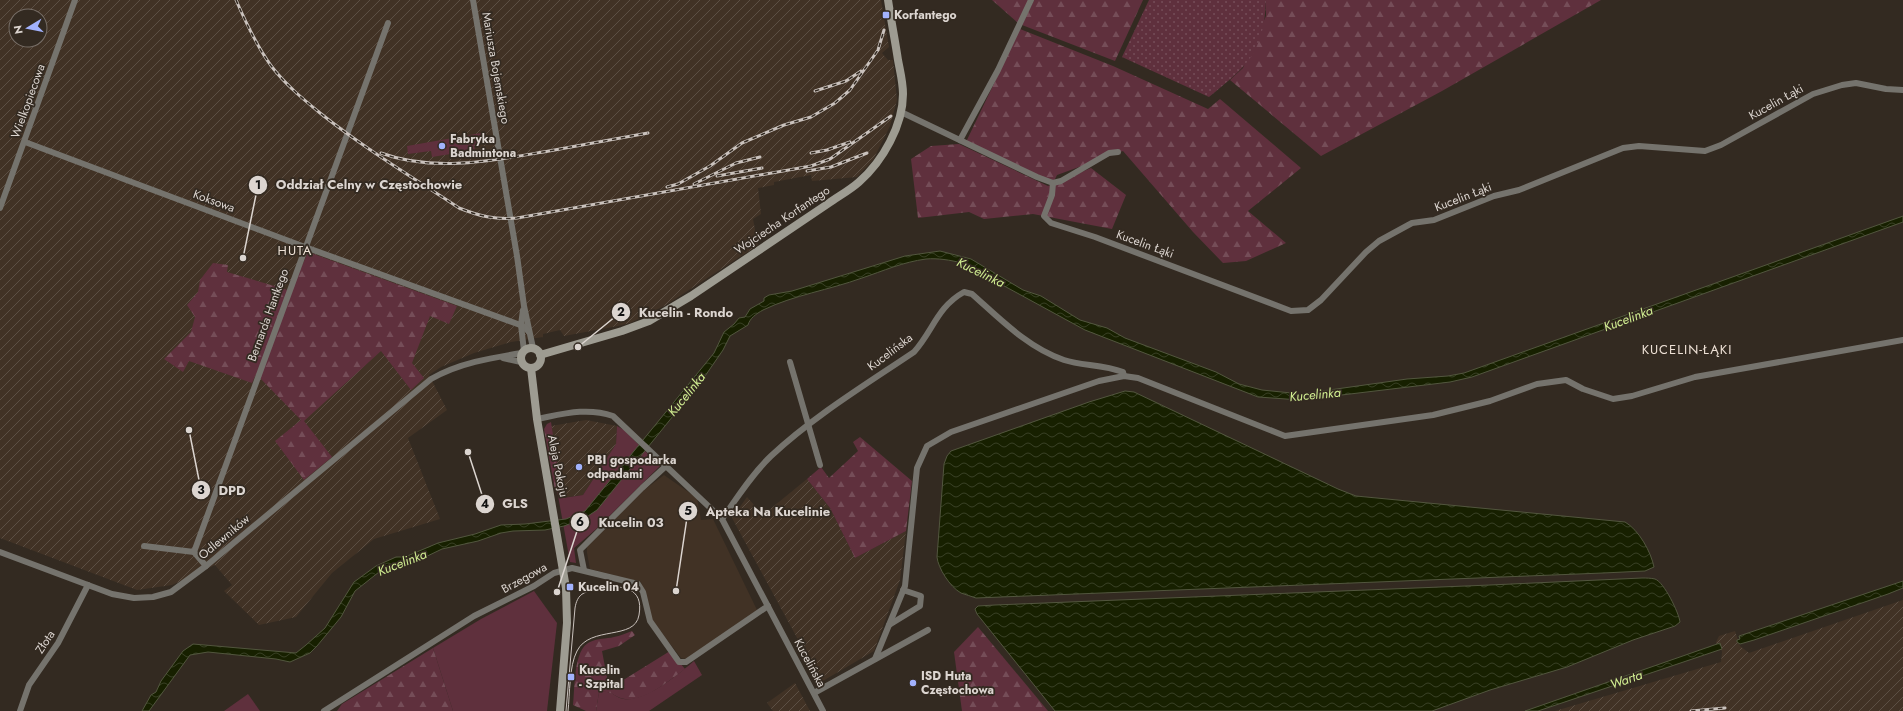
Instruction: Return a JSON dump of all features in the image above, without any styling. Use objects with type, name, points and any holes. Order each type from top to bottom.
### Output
[{"type":"street","name":"Wielkopiecowa","points":[[0,208],[75,0]]},
{"type":"street","name":"Mariusza Bojemskiego","points":[[473,0],[517,256],[524,306],[533,348]]},
{"type":"street","name":"Wojciecha Korfantego","points":[[540,356],[622,331],[655,318],[859,182],[874,166],[888,144],[901,112],[902,84],[888,0]]},
{"type":"street","points":[[960,140],[998,70],[1031,0]]},
{"type":"street","name":"Bernarda Hantkego","points":[[194,552],[388,23]]},
{"type":"street","name":"Kucelin Łąki","points":[[1053,183],[1052,195],[1044,216],[1051,223],[1102,240],[1291,311],[1300,312],[1308,310],[1321,300],[1366,252],[1379,241],[1412,223],[1434,220],[1494,196],[1519,190],[1623,148],[1639,146],[1705,151],[1721,145],[1813,94],[1842,85],[1856,83],[1886,89],[1903,90]]},
{"type":"street","points":[[901,112],[1053,183],[1061,181],[1110,153],[1118,152]]},
{"type":"street","name":"Koksowa","points":[[25,142],[305,247],[521,325],[526,327],[529,332]]},
{"type":"street","name":"Kucelińska","points":[[722,519],[750,480],[770,456],[826,411],[914,352],[923,342],[938,313],[964,292],[972,294],[1011,329],[1041,349],[1064,360],[1110,367],[1123,372],[1124,376]]},
{"type":"street","name":"Mariusza Bojemskiego","points":[[523,352],[521,325],[524,306]]},
{"type":"street","points":[[875,659],[903,590],[917,468],[928,446],[951,432],[1099,381],[1124,376],[1138,378],[1286,436],[1433,415],[1490,401],[1537,384],[1566,380],[1583,389],[1613,400],[1632,396],[1695,377],[1903,340]]},
{"type":"street","points":[[533,348],[540,356],[539,363],[532,368],[526,367],[521,362],[523,352],[533,348]]},
{"type":"street","name":"Odlewników","points":[[0,552],[112,594],[134,598],[153,597],[174,590],[206,566],[431,379],[463,365],[494,357],[523,352]]},
{"type":"street","name":"Odlewników","points":[[494,357],[521,362]]},
{"type":"street","points":[[790,362],[820,465]]},
{"type":"street","name":"Aleja Pokoju","points":[[532,368],[537,419],[565,570],[567,623],[560,711]]},
{"type":"street","name":"Kucelińska","points":[[537,419],[584,410],[600,411],[613,416],[722,519],[823,711]]},
{"type":"street","points":[[584,570],[580,550],[666,466]]},
{"type":"street","points":[[144,546],[194,552],[206,566]]},
{"type":"street","name":"Brzegowa","points":[[324,711],[474,616],[534,586],[554,573],[572,568],[638,584],[643,592],[650,621],[679,662],[686,662],[768,606]]},
{"type":"street","name":"Złota","points":[[20,711],[29,686],[58,643],[88,584]]},
{"type":"street","points":[[889,625],[920,606],[921,596],[903,590]]},
{"type":"street","points":[[814,693],[928,630]]},
{"type":"shaded area","points":[[0,0],[881,0],[889,47],[882,53],[888,60],[893,60],[897,100],[890,126],[873,160],[857,177],[812,181],[811,175],[774,182],[774,185],[758,188],[761,214],[753,219],[758,245],[666,305],[630,323],[564,336],[560,330],[543,334],[543,337],[511,342],[474,353],[441,367],[429,375],[447,410],[408,438],[440,519],[374,539],[332,573],[296,617],[259,625],[224,591],[232,585],[215,565],[172,585],[137,590],[0,538]]},
{"type":"shaded area","name":"PBI gospodarka odpadami","points":[[586,420],[617,426],[616,444],[583,495],[562,498],[551,426]]},
{"type":"shaded area","points":[[664,475],[697,498],[701,520],[713,519],[757,610],[686,659],[681,658],[652,620],[641,582],[590,569],[587,553],[587,547],[643,491]]},
{"type":"shaded area","points":[[807,479],[830,508],[855,558],[906,531],[900,580],[874,651],[821,682],[732,518],[747,497],[763,515]]},
{"type":"shaded area","points":[[1903,600],[1903,711],[1555,711],[1721,662],[1722,652],[1720,644],[1717,645],[1716,642],[1719,636],[1735,631],[1740,646],[1749,653]]},
{"type":"shaded area","points":[[795,683],[810,711],[773,711],[767,703]]},
{"type":"green space","points":[[992,0],[1031,0],[1018,23]]},
{"type":"green space","points":[[1034,0],[1143,0],[1115,61],[1022,25]]},
{"type":"green space","points":[[1149,0],[1266,0],[1262,33],[1251,57],[1243,67],[1209,97],[1122,57]]},
{"type":"green space","points":[[1266,0],[1601,0],[1442,91],[1321,156],[1230,80],[1243,68],[1266,16]]},
{"type":"green space","points":[[1020,29],[1113,66],[1208,109],[1220,99],[1301,168],[1248,211],[1286,243],[1246,261],[1223,263],[1193,232],[1123,151],[1057,175],[1053,183],[966,142]]},
{"type":"green space","name":"Fabryka Badmintona","points":[[481,133],[477,144],[474,145],[475,150],[432,157],[431,151],[408,154],[407,146]]},
{"type":"green space","points":[[959,144],[1048,186],[1091,168],[1126,195],[1112,229],[1033,214],[984,219],[969,212],[918,218],[911,159],[931,146]]},
{"type":"green space","points":[[308,252],[457,306],[449,324],[430,316],[412,363],[424,378],[411,390],[381,351],[304,421],[332,457],[304,480],[275,441],[301,420],[256,374],[252,383],[189,361],[183,372],[164,359],[191,332],[195,317],[187,305],[198,292],[200,280],[213,263],[228,265],[227,272],[291,291]]},
{"type":"green space","points":[[551,422],[561,490],[555,490],[544,429],[547,424]]},
{"type":"green space","points":[[617,426],[624,430],[660,466],[595,530],[574,548],[576,563],[570,562],[557,490],[561,490],[563,498],[583,495],[616,444]]},
{"type":"green space","points":[[860,437],[912,481],[906,531],[855,558],[830,508],[807,479],[821,467],[829,478],[858,451],[853,442]]},
{"type":"green space","points":[[534,591],[557,623],[547,711],[453,711],[433,648],[481,619]]},
{"type":"green space","points":[[978,627],[1048,711],[962,711],[954,652]]},
{"type":"green space","points":[[632,631],[635,635],[619,646],[602,651],[608,683],[625,679],[670,651],[685,669],[648,694],[640,697],[625,699],[607,692],[599,692],[596,711],[586,711],[573,705],[576,670],[580,653],[584,646],[599,639],[616,637]]},
{"type":"green space","points":[[433,648],[453,711],[337,711],[342,704]]},
{"type":"green space","points":[[694,661],[702,675],[649,711],[596,711],[599,692],[608,692],[624,699],[632,699],[642,696],[661,686]]},
{"type":"green space","points":[[248,694],[260,711],[224,711]]},
{"type":"water","name":"Kucelinka","points":[[1903,216],[1903,222],[1472,377],[1450,382],[1300,400],[1258,397],[1085,330],[962,263],[926,259],[901,264],[850,282],[787,300],[763,310],[756,315],[750,320],[748,325],[730,336],[723,350],[703,379],[597,510],[585,518],[564,526],[545,530],[501,533],[478,541],[442,549],[419,560],[379,572],[355,591],[341,617],[310,653],[290,662],[276,659],[208,652],[190,655],[149,711],[142,711],[151,695],[156,692],[161,681],[183,651],[193,644],[296,653],[325,628],[354,582],[376,566],[396,557],[405,557],[438,543],[475,534],[501,525],[525,524],[566,519],[585,511],[714,353],[724,332],[739,318],[745,317],[750,309],[764,301],[764,298],[769,295],[792,291],[905,256],[940,251],[971,259],[1023,290],[1041,296],[1080,320],[1107,328],[1125,338],[1216,372],[1239,384],[1262,390],[1301,394],[1407,379],[1448,376],[1464,373]]},
{"type":"water","points":[[1125,391],[1134,392],[1338,489],[1356,496],[1625,522],[1635,530],[1644,542],[1654,567],[1645,571],[1603,573],[976,598],[961,593],[957,590],[945,577],[937,557],[944,464],[951,451],[1089,402]]},
{"type":"water","points":[[1642,578],[1655,579],[1663,586],[1674,605],[1679,618],[1680,622],[1675,626],[1633,640],[1567,667],[1490,690],[1432,711],[1055,711],[977,614],[975,609],[978,606],[995,605]]},
{"type":"water","points":[[1903,581],[1903,588],[1888,594],[1754,640],[1740,644],[1737,642],[1737,640],[1740,639],[1739,636]]},
{"type":"water","name":"Warta","points":[[1720,643],[1722,649],[1538,711],[1525,711]]},
{"type":"tram line","points":[[566,711],[575,608],[578,599],[586,592],[601,588],[616,587],[630,590],[635,593],[640,606],[636,623],[629,628],[601,635],[583,643],[577,651],[572,664],[568,711]]},
{"type":"railway","points":[[236,0],[261,51],[283,80],[301,97],[320,113],[388,162],[459,208],[487,217],[517,218],[811,166],[830,159],[891,116]]},
{"type":"railway","points":[[667,187],[678,184],[710,166],[742,143],[784,125],[811,117],[835,103],[850,90],[878,50],[884,30]]},
{"type":"railway","points":[[815,91],[846,81],[861,71]]},
{"type":"railway","points":[[381,153],[402,159],[422,162],[444,164],[465,163],[508,158],[648,133]]},
{"type":"railway","points":[[811,153],[827,150],[850,142]]},
{"type":"railway","points":[[807,171],[831,167],[867,153]]},
{"type":"railway","points":[[694,184],[736,163],[760,157]]},
{"type":"railway","points":[[717,176],[762,168]]},
{"type":"railway","points":[[1691,711],[1725,708]]},
{"type":"place","name":"Korfantego","points":[[886,15]]},
{"type":"place","name":"Fabryka Badmintona","points":[[442,146]]},
{"type":"place","name":"Oddział Celny w Częstochowie","points":[[243,258]]},
{"type":"place","name":"Kucelin - Rondo","points":[[578,347]]},
{"type":"place","name":"DPD","points":[[189,430]]},
{"type":"place","name":"GLS","points":[[468,452]]},
{"type":"place","name":"PBI gospodarka odpadami","points":[[579,467]]},
{"type":"place","name":"Kucelin 04","points":[[570,587]]},
{"type":"place","name":"Apteka Na Kucelinie","points":[[676,591]]},
{"type":"place","name":"Kucelin 03","points":[[557,592]]},
{"type":"place","name":"Kucelin - Szpital","points":[[571,677]]},
{"type":"place","name":"ISD Huta Częstochowa","points":[[913,683]]},
{"type":"district","name":"HUTA","points":[[295,250]]},
{"type":"district","name":"KUCELIN-ŁĄKI","points":[[1687,349]]}]
